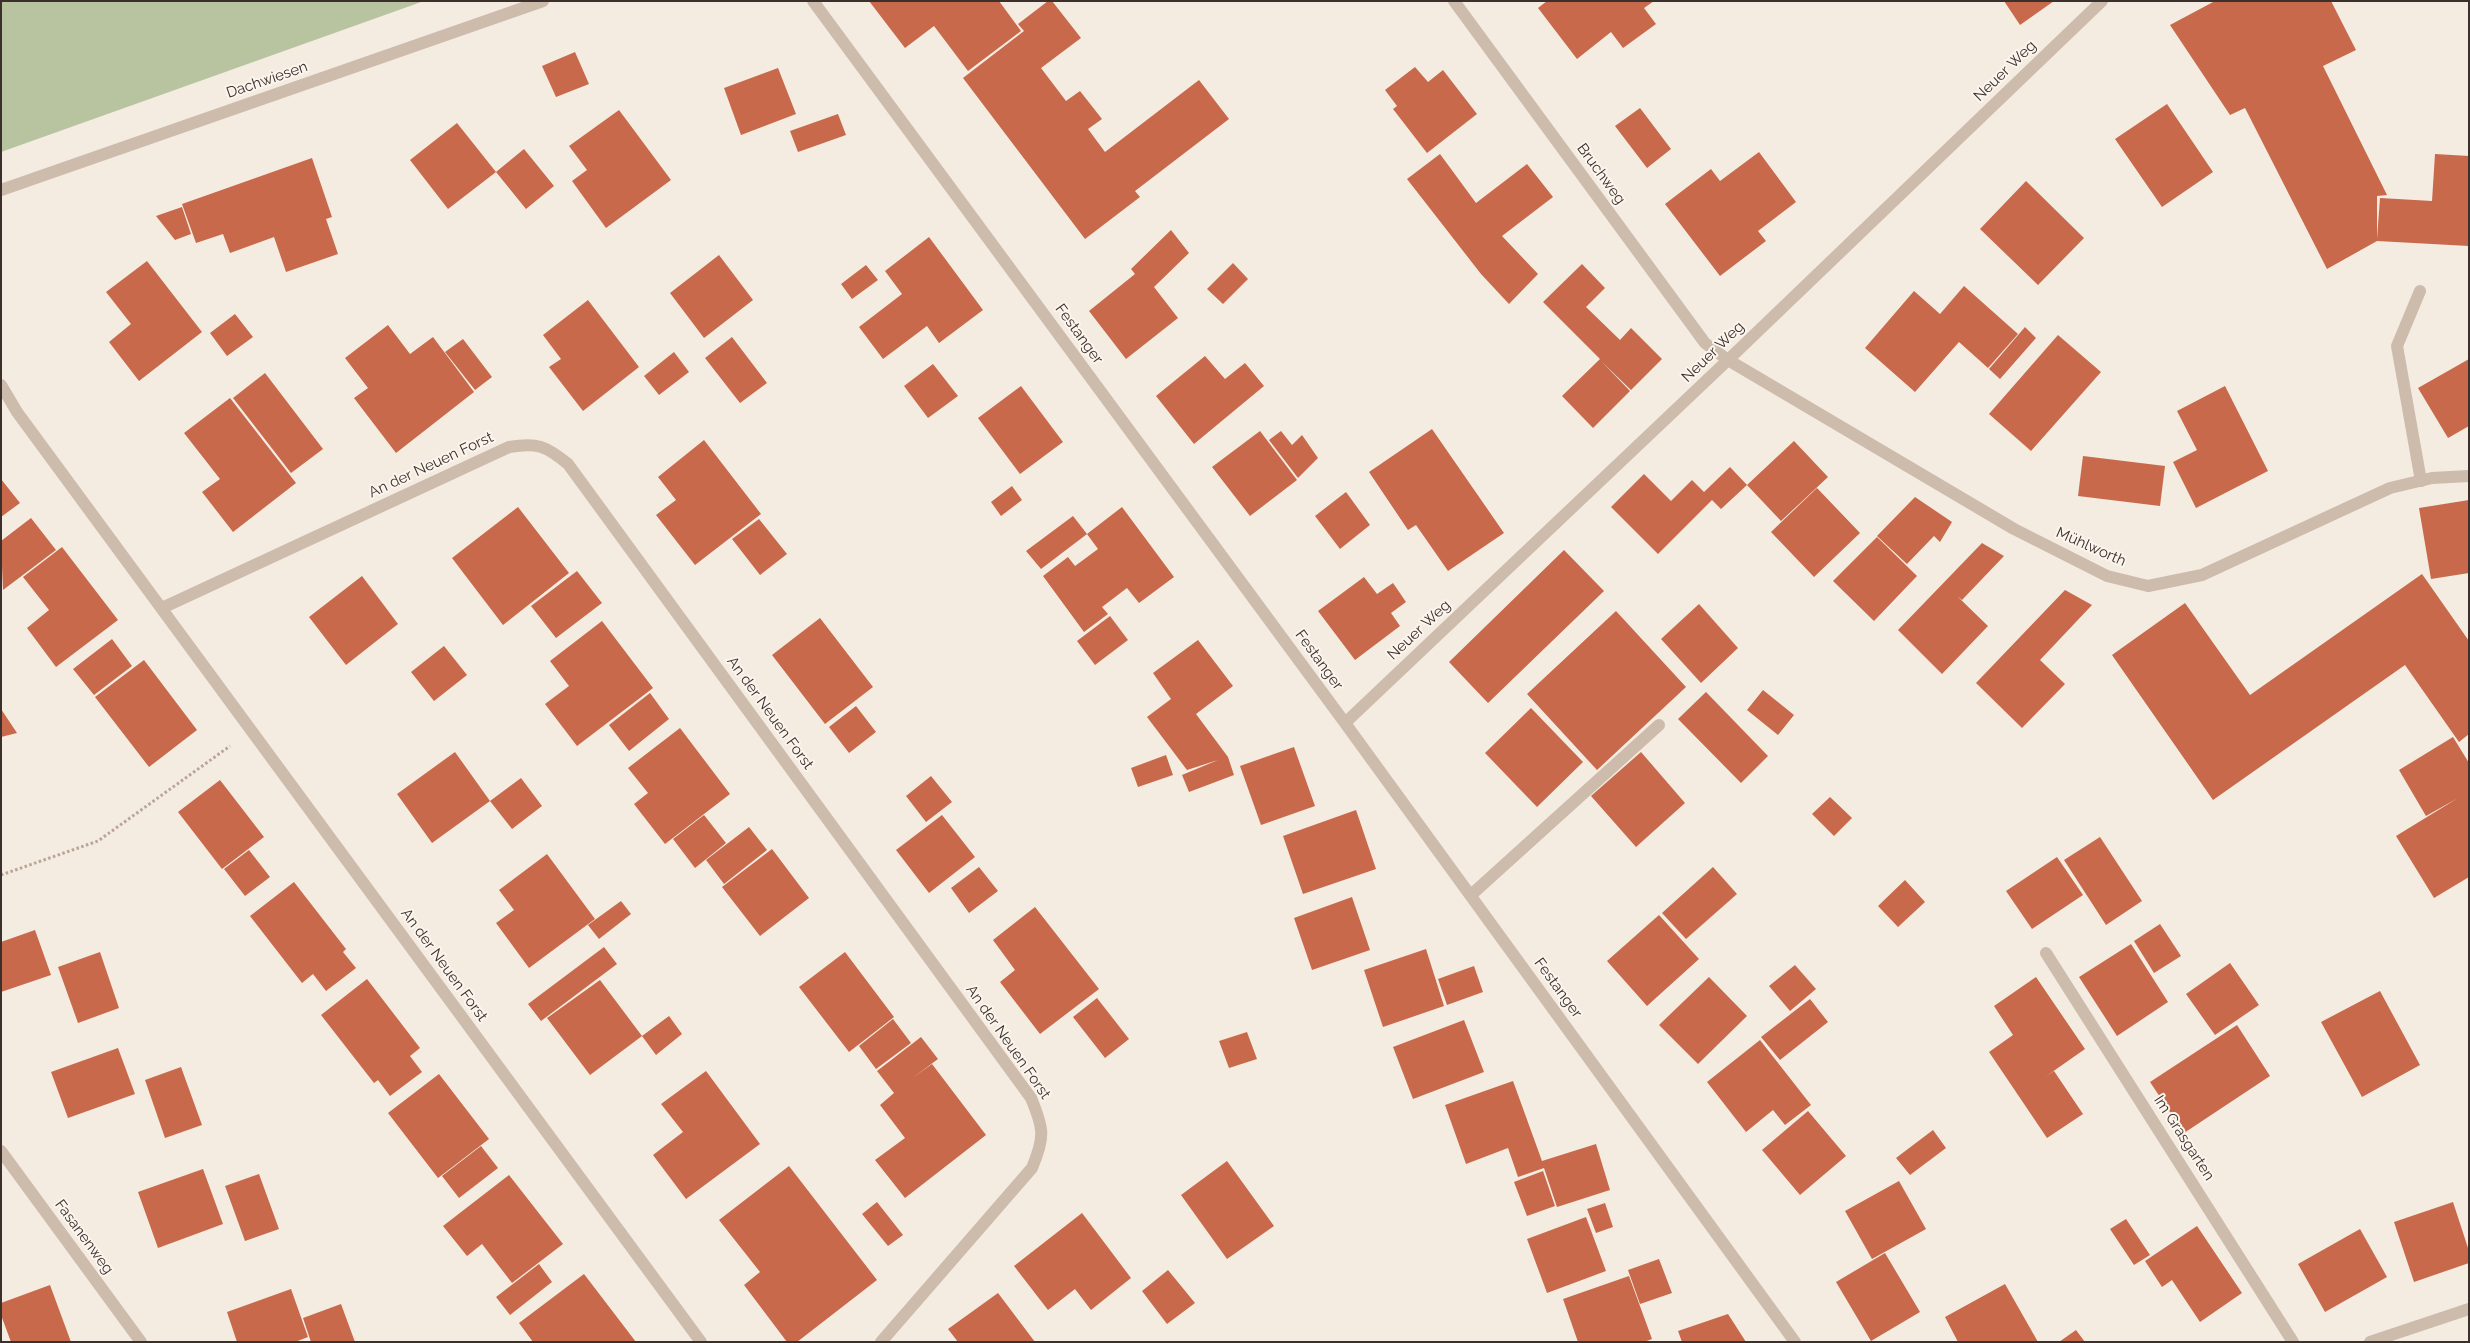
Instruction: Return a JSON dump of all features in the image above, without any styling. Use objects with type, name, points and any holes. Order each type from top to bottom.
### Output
[{"type":"street","name":"Dachwiesen","points":[[1,190],[543,1]]},
{"type":"street","name":"Festanger","points":[[813,1],[1471,895],[1795,1342]]},
{"type":"street","name":"Bruchweg","points":[[1454,1],[1705,343],[1728,360]]},
{"type":"street","name":"Neuer Weg","points":[[1345,723],[1728,360],[2102,1]]},
{"type":"street","points":[[2420,292],[2397,346],[2421,481]]},
{"type":"street","name":"Mühlworth","points":[[1728,360],[2014,529],[2107,576],[2148,586],[2202,575],[2249,555],[2390,488],[2421,481],[2469,476]]},
{"type":"street","name":"An der Neuen Forst","points":[[1,385],[17,412],[701,1342]]},
{"type":"street","name":"An der Neuen Forst","points":[[162,608],[509,447],[530,443],[550,449],[568,464],[1031,1098],[1042,1122],[1041,1145],[1032,1168],[880,1342]]},
{"type":"street","points":[[1471,895],[1659,725]]},
{"type":"street","name":"Im Grasgarten","points":[[2046,953],[2293,1342]]},
{"type":"street","name":"Fasanenweg","points":[[1,1151],[141,1342]]},
{"type":"street","points":[[2370,1342],[2469,1309]]},
{"type":"path","points":[[1,875],[98,841],[251,731]]},
{"type":"green space","points":[[1,1],[424,1],[1,152]]},
{"type":"building","points":[[869,1],[999,1],[1021,31],[968,71],[934,26],[905,48]]},
{"type":"building","points":[[1048,1],[1052,1],[1081,38],[1041,68],[1066,101],[1080,91],[1102,119],[1088,129],[1105,152],[1199,80],[1229,119],[1135,191],[1140,197],[1085,239],[963,78],[1024,31],[1018,24]]},
{"type":"building","points":[[1547,1],[1654,1],[1644,8],[1656,24],[1623,48],[1611,32],[1577,59],[1538,8]]},
{"type":"building","points":[[2004,1],[2054,1],[2020,25]]},
{"type":"building","points":[[2215,1],[2331,1],[2356,50],[2323,66],[2387,195],[2377,196],[2377,239],[2380,198],[2432,201],[2435,154],[2469,156],[2469,246],[2377,241],[2327,269],[2245,108],[2230,115],[2170,25]]},
{"type":"building","points":[[575,52],[589,84],[556,97],[542,66]]},
{"type":"building","points":[[1415,67],[1428,82],[1443,70],[1477,114],[1427,153],[1393,109],[1397,106],[1385,90]]},
{"type":"building","points":[[778,68],[796,114],[741,135],[724,88]]},
{"type":"building","points":[[2167,104],[2213,172],[2162,207],[2115,139]]},
{"type":"building","points":[[1640,108],[1671,149],[1647,168],[1615,126]]},
{"type":"building","points":[[619,110],[671,180],[606,228],[572,181],[587,170],[569,146]]},
{"type":"building","points":[[838,114],[846,135],[798,152],[790,131]]},
{"type":"building","points":[[457,123],[496,172],[448,209],[410,160]]},
{"type":"building","points":[[524,149],[554,186],[526,209],[496,172]]},
{"type":"building","points":[[1759,152],[1796,202],[1758,231],[1766,241],[1720,276],[1665,204],[1711,169],[1720,181]]},
{"type":"building","points":[[1440,154],[1476,203],[1527,164],[1553,197],[1502,236],[1538,274],[1509,304],[1481,274],[1407,179]]},
{"type":"building","points":[[312,158],[332,217],[326,219],[338,254],[286,272],[274,237],[230,253],[223,234],[196,243],[182,204]]},
{"type":"building","points":[[2026,181],[2084,238],[2038,285],[1980,229]]},
{"type":"building","points":[[182,207],[191,234],[175,240],[156,216]]},
{"type":"building","points":[[1171,230],[1189,253],[1154,287],[1178,318],[1126,359],[1089,311],[1135,274],[1131,269]]},
{"type":"building","points":[[929,237],[983,310],[939,343],[927,326],[883,359],[859,327],[902,294],[885,271]]},
{"type":"building","points":[[719,255],[753,300],[704,338],[670,293]]},
{"type":"building","points":[[147,261],[202,332],[139,381],[109,342],[131,324],[106,292]]},
{"type":"building","points":[[1233,263],[1248,279],[1223,304],[1207,289]]},
{"type":"building","points":[[1582,264],[1605,288],[1586,307],[1620,340],[1631,328],[1662,359],[1631,390],[1602,362],[1630,391],[1593,428],[1562,396],[1600,359],[1543,302]]},
{"type":"building","points":[[866,265],[878,280],[852,299],[841,284]]},
{"type":"building","points":[[1964,286],[2018,334],[1988,368],[1959,342],[1915,392],[1865,348],[1914,291],[1940,314]]},
{"type":"building","points":[[588,300],[639,367],[583,411],[549,367],[561,359],[543,335]]},
{"type":"building","points":[[235,314],[253,337],[227,356],[210,333]]},
{"type":"building","points":[[388,325],[410,354],[433,337],[474,392],[396,453],[354,398],[368,388],[345,358]]},
{"type":"building","points":[[2025,327],[2036,338],[2000,379],[1989,369]]},
{"type":"building","points":[[2058,335],[2101,372],[2031,451],[1989,414]]},
{"type":"building","points":[[732,337],[767,383],[740,403],[705,358]]},
{"type":"building","points":[[463,339],[492,377],[475,390],[445,352]]},
{"type":"building","points":[[674,352],[689,372],[659,395],[644,376]]},
{"type":"building","points":[[1205,356],[1225,379],[1245,363],[1264,386],[1194,444],[1156,396]]},
{"type":"building","points":[[2469,359],[2469,426],[2448,438],[2418,388]]},
{"type":"building","points":[[933,364],[958,396],[928,418],[904,386]]},
{"type":"building","points":[[265,373],[323,449],[291,473],[233,398]]},
{"type":"building","points":[[1021,386],[1063,442],[1020,474],[978,418]]},
{"type":"building","points":[[2225,386],[2268,471],[2196,508],[2173,462],[2197,450],[2177,411]]},
{"type":"building","points":[[230,398],[296,483],[233,532],[202,492],[220,479],[184,433]]},
{"type":"building","points":[[1432,429],[1504,533],[1448,571],[1416,525],[1408,530],[1369,472]]},
{"type":"building","points":[[1260,431],[1297,480],[1250,516],[1212,467]]},
{"type":"building","points":[[1281,431],[1292,445],[1302,435],[1318,458],[1298,478],[1269,440]]},
{"type":"building","points":[[704,440],[761,514],[695,565],[656,515],[676,500],[658,477]]},
{"type":"building","points":[[1794,441],[1828,477],[1781,521],[1747,485]]},
{"type":"building","points":[[2083,456],[2165,466],[2160,506],[2078,496]]},
{"type":"building","points":[[1730,467],[1747,485],[1721,509],[1712,500],[1658,554],[1611,507],[1644,474],[1671,501],[1692,480],[1704,492]]},
{"type":"building","points":[[1,479],[20,503],[1,517]]},
{"type":"building","points":[[1012,486],[1022,500],[1001,516],[991,502]]},
{"type":"building","points":[[1817,488],[1860,533],[1814,577],[1771,532]]},
{"type":"building","points":[[1346,492],[1370,525],[1340,549],[1315,516]]},
{"type":"building","points":[[1915,497],[1952,522],[1940,542],[1934,536],[1907,564],[1877,536]]},
{"type":"building","points":[[2469,500],[2469,573],[2431,579],[2419,508]]},
{"type":"building","points":[[518,507],[569,573],[503,625],[452,558]]},
{"type":"building","points":[[1122,507],[1174,577],[1139,603],[1127,588],[1102,607],[1108,614],[1084,632],[1043,576],[1068,557],[1075,566],[1098,549],[1087,534]]},
{"type":"building","points":[[1073,516],[1087,534],[1041,569],[1026,551]]},
{"type":"building","points":[[31,518],[56,550],[3,590],[1,541]]},
{"type":"building","points":[[759,519],[787,554],[760,575],[732,539]]},
{"type":"building","points":[[1877,537],[1917,576],[1874,621],[1833,581]]},
{"type":"building","points":[[1982,543],[2004,556],[1962,600],[1957,596],[1988,626],[1942,674],[1898,630]]},
{"type":"building","points":[[62,547],[118,620],[56,667],[27,628],[49,610],[23,577]]},
{"type":"building","points":[[1564,550],[1604,591],[1488,703],[1449,662]]},
{"type":"building","points":[[577,571],[602,603],[556,638],[531,606]]},
{"type":"building","points":[[2422,574],[2469,641],[2469,734],[2459,742],[2405,665],[2213,800],[2112,655],[2185,603],[2250,695]]},
{"type":"building","points":[[362,576],[398,624],[346,665],[309,617]]},
{"type":"building","points":[[1364,577],[1377,594],[1393,583],[1406,602],[1391,613],[1400,626],[1355,660],[1318,611]]},
{"type":"building","points":[[2065,590],[2092,605],[2040,660],[2065,684],[2022,728],[1976,683]]},
{"type":"building","points":[[1699,604],[1738,648],[1701,683],[1661,639]]},
{"type":"building","points":[[1616,611],[1686,687],[1597,770],[1527,694]]},
{"type":"building","points":[[1110,616],[1128,640],[1095,665],[1077,641]]},
{"type":"building","points":[[820,618],[873,687],[825,724],[772,655]]},
{"type":"building","points":[[602,621],[653,688],[577,746],[545,704],[569,686],[550,661]]},
{"type":"building","points":[[112,639],[132,666],[94,695],[73,669]]},
{"type":"building","points":[[1198,640],[1233,686],[1196,714],[1228,757],[1234,775],[1189,792],[1182,775],[1218,760],[1187,770],[1147,717],[1171,699],[1153,673]]},
{"type":"building","points":[[444,646],[467,675],[434,701],[411,672]]},
{"type":"building","points":[[144,660],[197,730],[149,767],[95,697]]},
{"type":"building","points":[[1763,690],[1794,715],[1778,735],[1747,710]]},
{"type":"building","points":[[1706,692],[1768,756],[1741,783],[1678,719]]},
{"type":"building","points":[[650,693],[669,719],[629,751],[609,725]]},
{"type":"building","points":[[856,706],[876,732],[849,753],[829,727]]},
{"type":"building","points":[[1531,708],[1583,762],[1537,807],[1485,753]]},
{"type":"building","points":[[1,709],[17,733],[1,737]]},
{"type":"building","points":[[680,728],[730,794],[665,844],[634,804],[648,793],[628,768]]},
{"type":"building","points":[[2453,737],[2469,763],[2469,877],[2434,898],[2396,836],[2458,798],[2426,816],[2399,770]]},
{"type":"building","points":[[1294,747],[1315,806],[1261,825],[1240,766]]},
{"type":"building","points":[[455,752],[490,801],[432,843],[397,794]]},
{"type":"building","points":[[1641,752],[1685,803],[1636,847],[1591,796]]},
{"type":"building","points":[[1166,755],[1173,775],[1138,787],[1131,768]]},
{"type":"building","points":[[931,776],[952,802],[926,822],[906,796]]},
{"type":"building","points":[[521,778],[542,806],[512,829],[490,801]]},
{"type":"building","points":[[220,780],[264,837],[222,869],[178,812]]},
{"type":"building","points":[[1830,797],[1852,818],[1834,836],[1812,814]]},
{"type":"building","points":[[1356,810],[1376,869],[1303,894],[1283,836]]},
{"type":"building","points":[[704,815],[726,843],[695,868],[673,839]]},
{"type":"building","points":[[942,815],[975,857],[929,893],[896,850]]},
{"type":"building","points":[[749,827],[767,850],[724,884],[706,860]]},
{"type":"building","points":[[2100,837],[2142,901],[2106,925],[2064,860]]},
{"type":"building","points":[[772,849],[809,898],[760,936],[722,887]]},
{"type":"building","points":[[249,850],[270,877],[245,896],[224,869]]},
{"type":"building","points":[[547,854],[595,919],[529,968],[496,923],[514,910],[499,890]]},
{"type":"building","points":[[2057,857],[2083,895],[2032,929],[2006,891]]},
{"type":"building","points":[[979,867],[998,891],[969,913],[951,888]]},
{"type":"building","points":[[1713,867],[1737,894],[1686,939],[1662,913]]},
{"type":"building","points":[[1905,880],[1925,902],[1898,927],[1878,906]]},
{"type":"building","points":[[294,882],[346,949],[343,952],[356,968],[326,991],[313,974],[302,983],[250,916]]},
{"type":"building","points":[[1352,897],[1370,950],[1312,970],[1294,918]]},
{"type":"building","points":[[621,901],[631,914],[599,939],[588,925]]},
{"type":"building","points":[[1035,907],[1099,989],[1040,1034],[1000,982],[1015,970],[993,940]]},
{"type":"building","points":[[1659,915],[1699,959],[1647,1006],[1607,961]]},
{"type":"building","points":[[2160,924],[2181,956],[2154,973],[2134,941]]},
{"type":"building","points":[[35,930],[51,975],[1,992],[1,942]]},
{"type":"building","points":[[2131,944],[2168,1002],[2117,1036],[2079,977]]},
{"type":"building","points":[[604,947],[617,964],[541,1021],[528,1004]]},
{"type":"building","points":[[1426,949],[1444,1006],[1383,1027],[1364,970]]},
{"type":"building","points":[[100,952],[119,1008],[78,1023],[58,967]]},
{"type":"building","points":[[845,952],[894,1017],[849,1052],[799,987]]},
{"type":"building","points":[[2230,963],[2259,1005],[2215,1035],[2186,994]]},
{"type":"building","points":[[1795,965],[1816,989],[1790,1011],[1769,986]]},
{"type":"building","points":[[1474,966],[1483,992],[1447,1005],[1438,979]]},
{"type":"building","points":[[1709,977],[1747,1016],[1698,1064],[1659,1025]]},
{"type":"building","points":[[2036,977],[2085,1049],[2045,1077],[2054,1071],[2083,1114],[2047,1138],[1989,1052],[2013,1035],[1994,1006]]},
{"type":"building","points":[[367,979],[420,1048],[410,1056],[422,1072],[390,1096],[378,1080],[374,1083],[321,1015]]},
{"type":"building","points":[[600,980],[642,1036],[590,1075],[547,1018]]},
{"type":"building","points":[[2380,991],[2420,1065],[2362,1097],[2321,1022]]},
{"type":"building","points":[[1097,998],[1129,1039],[1105,1058],[1073,1017]]},
{"type":"building","points":[[1810,999],[1828,1022],[1780,1060],[1761,1037]]},
{"type":"building","points":[[669,1016],[682,1034],[656,1055],[642,1036]]},
{"type":"building","points":[[893,1019],[911,1043],[876,1069],[859,1046]]},
{"type":"building","points":[[1464,1020],[1484,1072],[1413,1099],[1393,1047]]},
{"type":"building","points":[[2237,1025],[2270,1076],[2184,1133],[2150,1082]]},
{"type":"building","points":[[1247,1032],[1257,1059],[1229,1068],[1219,1041]]},
{"type":"building","points":[[921,1037],[938,1059],[911,1079],[932,1064],[986,1135],[905,1198],[875,1160],[905,1138],[880,1105],[894,1093],[877,1071]]},
{"type":"building","points":[[1760,1040],[1811,1105],[1785,1125],[1773,1110],[1746,1132],[1707,1082]]},
{"type":"building","points":[[118,1048],[135,1094],[68,1118],[51,1072]]},
{"type":"building","points":[[181,1067],[202,1125],[165,1138],[145,1080]]},
{"type":"building","points":[[706,1071],[760,1144],[686,1199],[653,1155],[683,1132],[661,1104]]},
{"type":"building","points":[[439,1074],[489,1139],[438,1178],[388,1113]]},
{"type":"building","points":[[1513,1081],[1542,1161],[1596,1144],[1610,1190],[1557,1207],[1544,1168],[1518,1177],[1508,1148],[1466,1164],[1445,1105]]},
{"type":"building","points":[[1808,1111],[1846,1156],[1800,1195],[1762,1150]]},
{"type":"building","points":[[1933,1130],[1946,1148],[1910,1175],[1896,1158]]},
{"type":"building","points":[[481,1146],[498,1168],[459,1198],[442,1176]]},
{"type":"building","points":[[1227,1161],[1274,1226],[1227,1259],[1181,1195]]},
{"type":"building","points":[[789,1166],[877,1280],[797,1342],[787,1342],[744,1285],[760,1272],[719,1220]]},
{"type":"building","points":[[203,1169],[223,1224],[158,1248],[138,1192]]},
{"type":"building","points":[[1543,1171],[1555,1206],[1527,1216],[1514,1182]]},
{"type":"building","points":[[259,1174],[279,1229],[245,1241],[225,1186]]},
{"type":"building","points":[[509,1175],[563,1244],[512,1283],[482,1244],[467,1256],[443,1226]]},
{"type":"building","points":[[1899,1181],[1926,1229],[1872,1259],[1845,1211]]},
{"type":"building","points":[[877,1202],[903,1235],[888,1246],[862,1214]]},
{"type":"building","points":[[2453,1202],[2469,1251],[2469,1263],[2414,1282],[2394,1222]]},
{"type":"building","points":[[1605,1203],[1613,1227],[1596,1233],[1587,1209]]},
{"type":"building","points":[[1082,1213],[1131,1278],[1091,1310],[1075,1289],[1048,1310],[1014,1266]]},
{"type":"building","points":[[1586,1217],[1606,1271],[1547,1293],[1527,1239]]},
{"type":"building","points":[[2126,1219],[2150,1255],[2134,1265],[2110,1229]]},
{"type":"building","points":[[2197,1226],[2242,1293],[2200,1322],[2172,1280],[2162,1287],[2145,1261]]},
{"type":"building","points":[[2360,1229],[2387,1277],[2325,1312],[2298,1264]]},
{"type":"building","points":[[1885,1253],[1920,1312],[1871,1341],[1836,1282]]},
{"type":"building","points":[[1659,1259],[1672,1293],[1640,1304],[1628,1270]]},
{"type":"building","points":[[539,1264],[552,1282],[510,1315],[496,1297]]},
{"type":"building","points":[[1168,1270],[1195,1303],[1167,1324],[1142,1291]]},
{"type":"building","points":[[584,1274],[636,1342],[533,1342],[519,1323]]},
{"type":"building","points":[[1629,1276],[1652,1339],[1644,1342],[1578,1342],[1563,1299]]},
{"type":"building","points":[[2005,1284],[2038,1342],[1958,1342],[1945,1317]]},
{"type":"building","points":[[50,1285],[71,1342],[11,1342],[1,1315],[1,1303]]},
{"type":"building","points":[[291,1289],[308,1337],[295,1342],[237,1342],[227,1312]]},
{"type":"building","points":[[998,1293],[1035,1342],[958,1342],[948,1329]]},
{"type":"building","points":[[341,1304],[355,1342],[311,1342],[303,1318]]},
{"type":"building","points":[[1728,1314],[1746,1342],[1682,1342],[1678,1331]]},
{"type":"building","points":[[2076,1330],[2085,1342],[2059,1342]]}]
